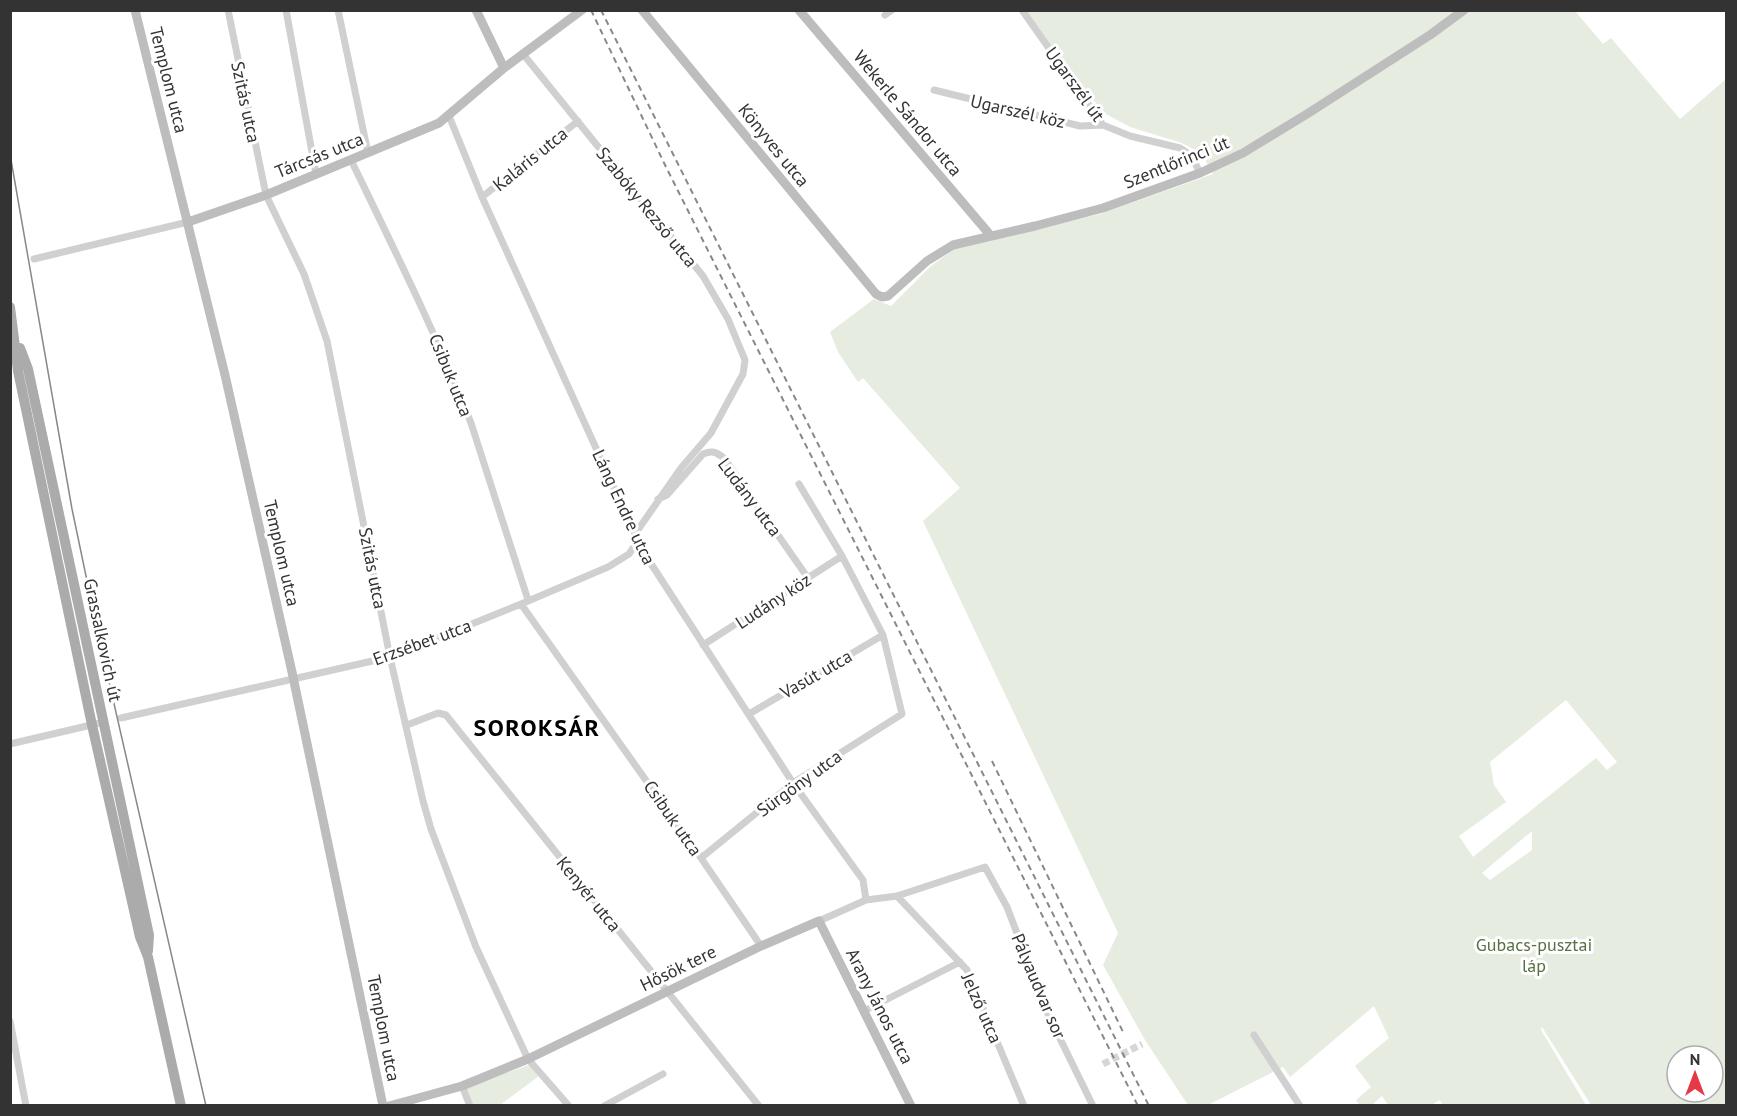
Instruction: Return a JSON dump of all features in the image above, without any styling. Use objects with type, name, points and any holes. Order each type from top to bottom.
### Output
[{"type":"main road","name":"Templom utca","points":[[135,10],[188,222],[293,678],[383,1106]]},
{"type":"main road","points":[[476,10],[504,68]]},
{"type":"main road","name":"Tárcsás utca","points":[[188,222],[266,195],[439,123],[504,68],[582,10]]},
{"type":"main road","name":"Könyves utca","points":[[642,10],[876,294],[882,297]]},
{"type":"main road","name":"Wekerle Sándor utca","points":[[799,10],[991,236]]},
{"type":"main road","name":"Szentlőrinci út","points":[[882,297],[888,296],[938,252],[953,245],[1103,208],[1200,173],[1243,153],[1430,35],[1464,10]]},
{"type":"main road","name":"Grassalkovich út","points":[[10,307],[15,332],[18,371],[92,725],[181,1106]]},
{"type":"main road","name":"Grassalkovich út","points":[[15,332],[28,369],[104,722],[149,934],[148,957]]},
{"type":"main road","name":"Hősök tere","points":[[389,1106],[462,1086],[528,1059],[761,946],[819,921]]},
{"type":"main road","name":"Arany János utca","points":[[819,921],[911,1106]]},
{"type":"street","name":"Szitás utca","points":[[228,10],[266,195],[304,274],[326,335],[390,657],[423,801],[437,845],[476,947],[528,1059],[569,1106]]},
{"type":"street","points":[[286,10],[316,174]]},
{"type":"street","points":[[338,10],[368,153]]},
{"type":"street","name":"Ugarszél út","points":[[1022,10],[1103,125],[1130,136],[1180,148],[1194,160],[1200,173]]},
{"type":"street","name":"Szabóky Rezső utca","points":[[523,54],[707,282],[728,320],[745,360],[743,374],[711,433],[658,499]]},
{"type":"street","name":"Ugarszél köz","points":[[934,90],[1080,126],[1103,125]]},
{"type":"street","name":"Láng Endre utca","points":[[449,116],[482,197],[637,542],[793,783],[863,880],[866,900]]},
{"type":"street","name":"Kaláris utca","points":[[482,197],[578,121]]},
{"type":"street","name":"Csibuk utca","points":[[351,160],[431,327],[471,423],[524,602],[761,946]]},
{"type":"street","name":"Tárcsás utca","points":[[34,259],[188,222]]},
{"type":"street","name":"Ludány utca","points":[[658,499],[668,495],[703,454],[710,451],[718,453],[724,458],[808,578]]},
{"type":"street","points":[[799,484],[842,556],[883,635]]},
{"type":"street","points":[[634,534],[658,499]]},
{"type":"street","name":"Erzsébet utca","points":[[122,718],[390,657],[608,567],[629,554],[637,542]]},
{"type":"street","name":"Ludány köz","points":[[703,645],[842,556]]},
{"type":"street","name":"Vasút utca","points":[[748,714],[883,635]]},
{"type":"street","name":"Sürgöny utca","points":[[702,858],[793,783],[902,714],[883,635]]},
{"type":"street","name":"Kenyér utca","points":[[407,725],[438,712],[446,715],[759,1106]]},
{"type":"street","points":[[10,744],[104,722]]},
{"type":"street","name":"Hősök tere","points":[[819,921],[866,900],[897,896],[985,867]]},
{"type":"street","name":"Pályaudvar sor","points":[[985,867],[1007,907],[1047,1012],[1093,1106]]},
{"type":"street","name":"Jelző utca","points":[[897,896],[967,970],[1024,1106]]},
{"type":"street","points":[[864,1011],[960,962]]},
{"type":"street","points":[[10,1021],[26,1106]]},
{"type":"street","points":[[1254,1035],[1300,1106]]},
{"type":"street","points":[[604,1106],[663,1074]]},
{"type":"street","points":[[462,1086],[470,1106]]},
{"type":"green space","name":"Gubacs-pusztai láp","points":[[1024,11],[1575,11],[1603,44],[1611,38],[1680,119],[1726,79],[1726,1105],[1591,1105],[1542,1027],[1541,1030],[1586,1105],[1443,1106],[1440,1100],[1431,1105],[1389,1106],[1382,1096],[1372,1105],[1359,1105],[1356,1100],[1371,1087],[1355,1066],[1389,1038],[1374,1006],[1290,1077],[1283,1067],[1208,1105],[1188,1105],[1145,1040],[1103,965],[1118,933],[923,521],[960,488],[863,378],[858,382],[838,352],[830,332],[874,299],[891,306],[931,266],[955,249],[1100,214],[1213,174],[1201,153],[1182,143],[1130,127],[1106,114],[1057,61]],"holes":[[[1566,700],[1617,762],[1607,770],[1596,758],[1473,857],[1459,836],[1506,802],[1494,785],[1490,762]],[[1532,831],[1532,850],[1490,880],[1482,873]]]},
{"type":"green space","points":[[529,1065],[539,1076],[500,1105],[473,1105],[465,1087]]},
{"type":"tunnel","points":[[1103,1064],[1142,1044]]},
{"type":"tram line","points":[[10,154],[72,509],[99,638],[206,1106]]},
{"type":"railway","points":[[591,10],[666,167],[1138,1106]]},
{"type":"railway","points":[[601,10],[1149,1106]]},
{"type":"railway","points":[[992,761],[1124,1034]]},
{"type":"district","name":"SOROKSÁR","points":[[537,727]]}]
